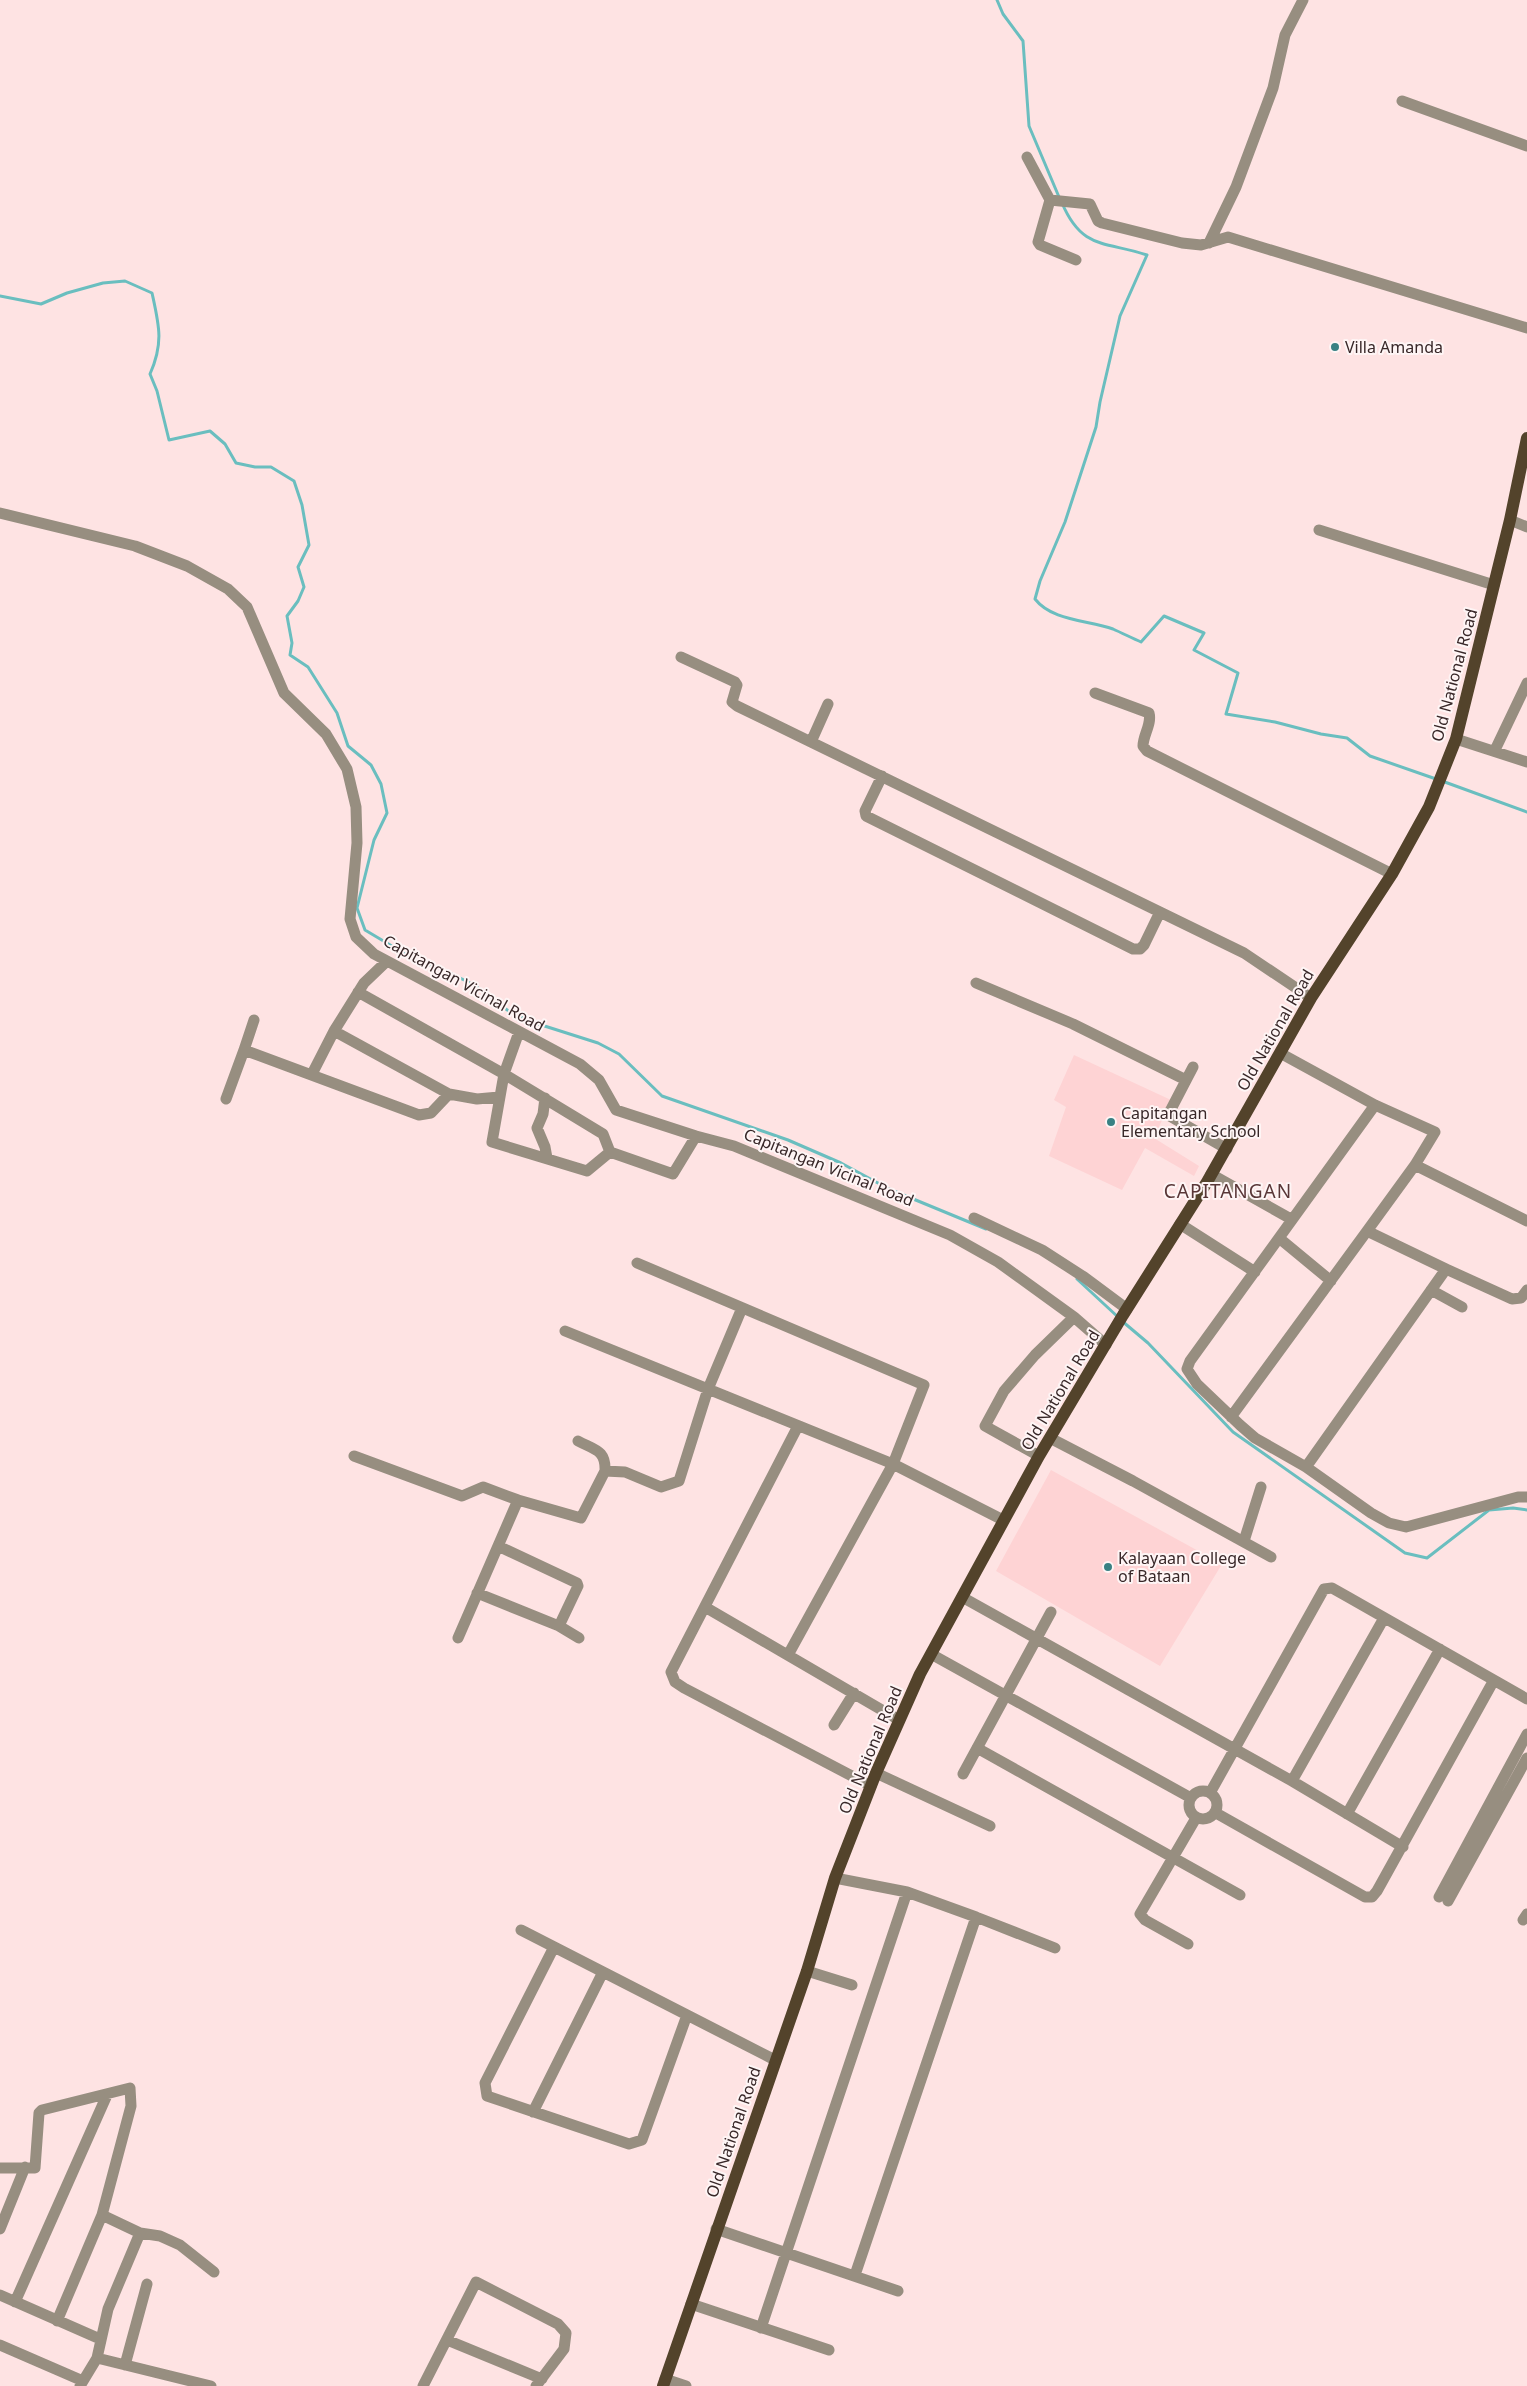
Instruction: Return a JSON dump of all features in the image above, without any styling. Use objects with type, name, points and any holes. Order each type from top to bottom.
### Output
[{"type":"main road","name":"Old National Road","points":[[664,2382],[807,1971],[835,1878],[876,1773],[931,1654],[1003,1520],[1050,1438],[1226,1149],[1311,998],[1392,874],[1429,807],[1456,739],[1510,520],[1527,438]]},
{"type":"street","points":[[1209,243],[1236,187],[1273,88],[1285,35],[1303,0]]},
{"type":"street","points":[[1402,101],[1527,146]]},
{"type":"street","points":[[1027,157],[1050,200],[1038,242],[1040,245],[1076,260]]},
{"type":"street","points":[[1050,200],[1090,204],[1098,221],[1102,223],[1182,243],[1201,245],[1228,237],[1527,328]]},
{"type":"street","name":"Capitangan Vicinal Road","points":[[0,513],[80,531],[187,566],[228,589],[247,608],[284,693],[326,734],[348,769],[356,807],[357,843],[350,919],[356,937],[374,954],[580,1064],[599,1080],[616,1110],[696,1136],[734,1146],[950,1235],[998,1262],[1074,1317],[1106,1345]]},
{"type":"street","points":[[1510,520],[1527,527]]},
{"type":"street","points":[[1319,530],[1494,585]]},
{"type":"street","points":[[681,657],[735,682],[737,685],[732,702],[737,706],[1244,953],[1311,998]]},
{"type":"street","points":[[1495,750],[1527,685]]},
{"type":"street","points":[[1094,692],[1149,713],[1150,717],[1143,739],[1143,746],[1147,751],[1392,874]]},
{"type":"street","points":[[811,742],[828,704]]},
{"type":"street","points":[[1456,739],[1495,750],[1527,762]]},
{"type":"street","points":[[882,776],[866,811],[866,816],[1026,897],[1133,949],[1144,945],[1160,912]]},
{"type":"street","points":[[312,1074],[334,1031],[358,992],[364,983],[387,961]]},
{"type":"street","points":[[976,983],[1072,1024],[1186,1080]]},
{"type":"street","points":[[358,992],[504,1074],[603,1134],[610,1152],[673,1174],[696,1136]]},
{"type":"street","points":[[226,1099],[254,1020]]},
{"type":"street","points":[[334,1031],[450,1094],[478,1100],[499,1097]]},
{"type":"street","points":[[519,1032],[504,1074],[492,1142],[587,1170],[610,1152]]},
{"type":"street","points":[[244,1050],[419,1115],[431,1113],[450,1094]]},
{"type":"street","points":[[1231,1417],[1367,1232],[1435,1132],[1376,1105],[1280,1053]]},
{"type":"street","points":[[1193,1067],[1168,1115],[1226,1149]]},
{"type":"street","points":[[545,1098],[543,1114],[537,1128],[545,1147],[547,1158]]},
{"type":"street","points":[[1376,1105],[1291,1219],[1190,1361],[1188,1369],[1197,1384],[1255,1438],[1306,1467],[1371,1513],[1389,1523],[1406,1527],[1518,1497],[1527,1497]]},
{"type":"street","points":[[1415,1164],[1527,1221]]},
{"type":"street","points":[[1211,1174],[1291,1219]]},
{"type":"street","points":[[974,1218],[1042,1250],[1084,1277],[1125,1312]]},
{"type":"street","points":[[1180,1224],[1255,1272]]},
{"type":"street","points":[[1367,1232],[1512,1298],[1521,1298],[1527,1290]]},
{"type":"street","points":[[1278,1238],[1331,1281]]},
{"type":"street","points":[[637,1263],[924,1385],[893,1464],[788,1655]]},
{"type":"street","points":[[1306,1467],[1446,1269]]},
{"type":"street","points":[[1431,1290],[1462,1307]]},
{"type":"street","points":[[604,1471],[625,1472],[661,1487],[679,1481],[708,1389],[742,1308]]},
{"type":"street","points":[[1040,1456],[985,1426],[1004,1391],[1035,1355],[1074,1317]]},
{"type":"street","points":[[565,1331],[893,1464],[1003,1520]]},
{"type":"street","points":[[798,1426],[671,1672],[675,1682],[871,1786]]},
{"type":"street","points":[[1050,1438],[1271,1557]]},
{"type":"street","points":[[354,1456],[462,1496],[483,1487],[518,1500],[581,1518],[604,1471],[605,1459],[600,1452],[578,1441]]},
{"type":"street","points":[[1244,1541],[1261,1487]]},
{"type":"street","points":[[458,1638],[518,1500]]},
{"type":"street","points":[[498,1546],[577,1583],[578,1586],[559,1626]]},
{"type":"street","points":[[1210,1793],[1324,1589],[1332,1588],[1527,1699]]},
{"type":"street","points":[[477,1593],[559,1626],[579,1638]]},
{"type":"street","points":[[962,1597],[1292,1781],[1403,1847]]},
{"type":"street","points":[[705,1607],[899,1720]]},
{"type":"street","points":[[963,1774],[1051,1612]]},
{"type":"street","points":[[1292,1781],[1384,1618]]},
{"type":"street","points":[[1347,1814],[1440,1649]]},
{"type":"street","points":[[931,1654],[1191,1798]]},
{"type":"street","points":[[1216,1813],[1365,1897],[1372,1896],[1377,1891],[1403,1847],[1494,1680]]},
{"type":"street","points":[[834,1725],[854,1693]]},
{"type":"street","points":[[1527,1734],[1444,1899],[1527,1758]]},
{"type":"street","points":[[977,1748],[1240,1895]]},
{"type":"street","points":[[876,1773],[990,1826]]},
{"type":"street","points":[[1197,1792],[1210,1793],[1216,1799],[1216,1813],[1205,1820],[1196,1818],[1188,1807],[1191,1798],[1197,1792]]},
{"type":"street","points":[[1188,1944],[1145,1920],[1140,1914],[1196,1818]]},
{"type":"street","points":[[835,1878],[907,1892],[1055,1948]]},
{"type":"street","points":[[761,2328],[907,1892]]},
{"type":"street","points":[[855,2276],[976,1917]]},
{"type":"street","points":[[521,1930],[775,2060]]},
{"type":"street","points":[[554,1947],[485,2083],[487,2096],[629,2144],[642,2140],[687,2015]]},
{"type":"street","points":[[807,1971],[852,1985]]},
{"type":"street","points":[[533,2112],[603,1972]]},
{"type":"street","points":[[0,2168],[35,2167],[40,2111],[130,2088],[131,2106],[102,2215],[57,2320]]},
{"type":"street","points":[[15,2302],[107,2095]]},
{"type":"street","points":[[0,2229],[25,2167]]},
{"type":"street","points":[[102,2215],[140,2233],[160,2236],[180,2245],[214,2272]]},
{"type":"street","points":[[716,2229],[898,2291]]},
{"type":"street","points":[[0,2345],[82,2384],[97,2358],[108,2309],[140,2233]]},
{"type":"street","points":[[424,2386],[447,2340],[476,2282],[558,2324],[566,2333],[564,2348],[539,2383],[447,2340]]},
{"type":"street","points":[[125,2365],[147,2284]]},
{"type":"street","points":[[0,2295],[100,2339]]},
{"type":"street","points":[[691,2304],[829,2350]]},
{"type":"street","points":[[97,2358],[211,2386]]},
{"type":"street","points":[[664,2382],[686,2386]]},
{"type":"shaded area","name":"Capitangan Elementary School","points":[[1074,1055],[1171,1100],[1154,1138],[1199,1166],[1194,1176],[1145,1148],[1122,1190],[1049,1156],[1066,1107],[1054,1100]]},
{"type":"shaded area","name":"Kalayaan College of Bataan","points":[[1051,1470],[1222,1564],[1160,1666],[996,1571]]},
{"type":"waterway","points":[[997,0],[1003,14],[1023,41],[1029,126],[1059,197]]},
{"type":"waterway","points":[[1062,203],[1078,229],[1087,236],[1107,245],[1147,255],[1120,316],[1096,427],[1065,522],[1040,581],[1035,599],[1051,612],[1113,629],[1141,642],[1164,616],[1204,633],[1194,650],[1238,673],[1226,714],[1275,722],[1321,734],[1347,738],[1370,756],[1436,779]]},
{"type":"waterway","points":[[0,296],[41,304],[67,293],[103,283],[125,281],[152,293],[157,315],[159,343],[150,374],[157,391],[169,440],[210,431],[225,444],[236,463],[255,467],[271,467],[294,481],[302,505],[309,545],[298,567],[304,587],[298,601],[287,616],[292,643],[290,655],[308,667],[337,713],[348,746],[371,765],[381,784],[387,813],[374,840],[357,908],[365,930],[417,961],[442,969],[474,985],[510,1012],[532,1022],[598,1043],[619,1054],[662,1096],[788,1140],[841,1163],[889,1189],[986,1229]]},
{"type":"waterway","points":[[1442,781],[1527,812]]},
{"type":"waterway","points":[[1077,1279],[1118,1317]]},
{"type":"waterway","points":[[1122,1321],[1148,1343],[1233,1432],[1405,1553],[1427,1558],[1489,1510],[1513,1508],[1527,1510]]},
{"type":"place","name":"Villa Amanda","points":[[1335,347]]},
{"type":"place","name":"Capitangan Elementary School","points":[[1111,1122]]},
{"type":"place","name":"Kalayaan College of Bataan","points":[[1108,1567]]},
{"type":"district","name":"CAPITANGAN","points":[[1228,1191]]}]
